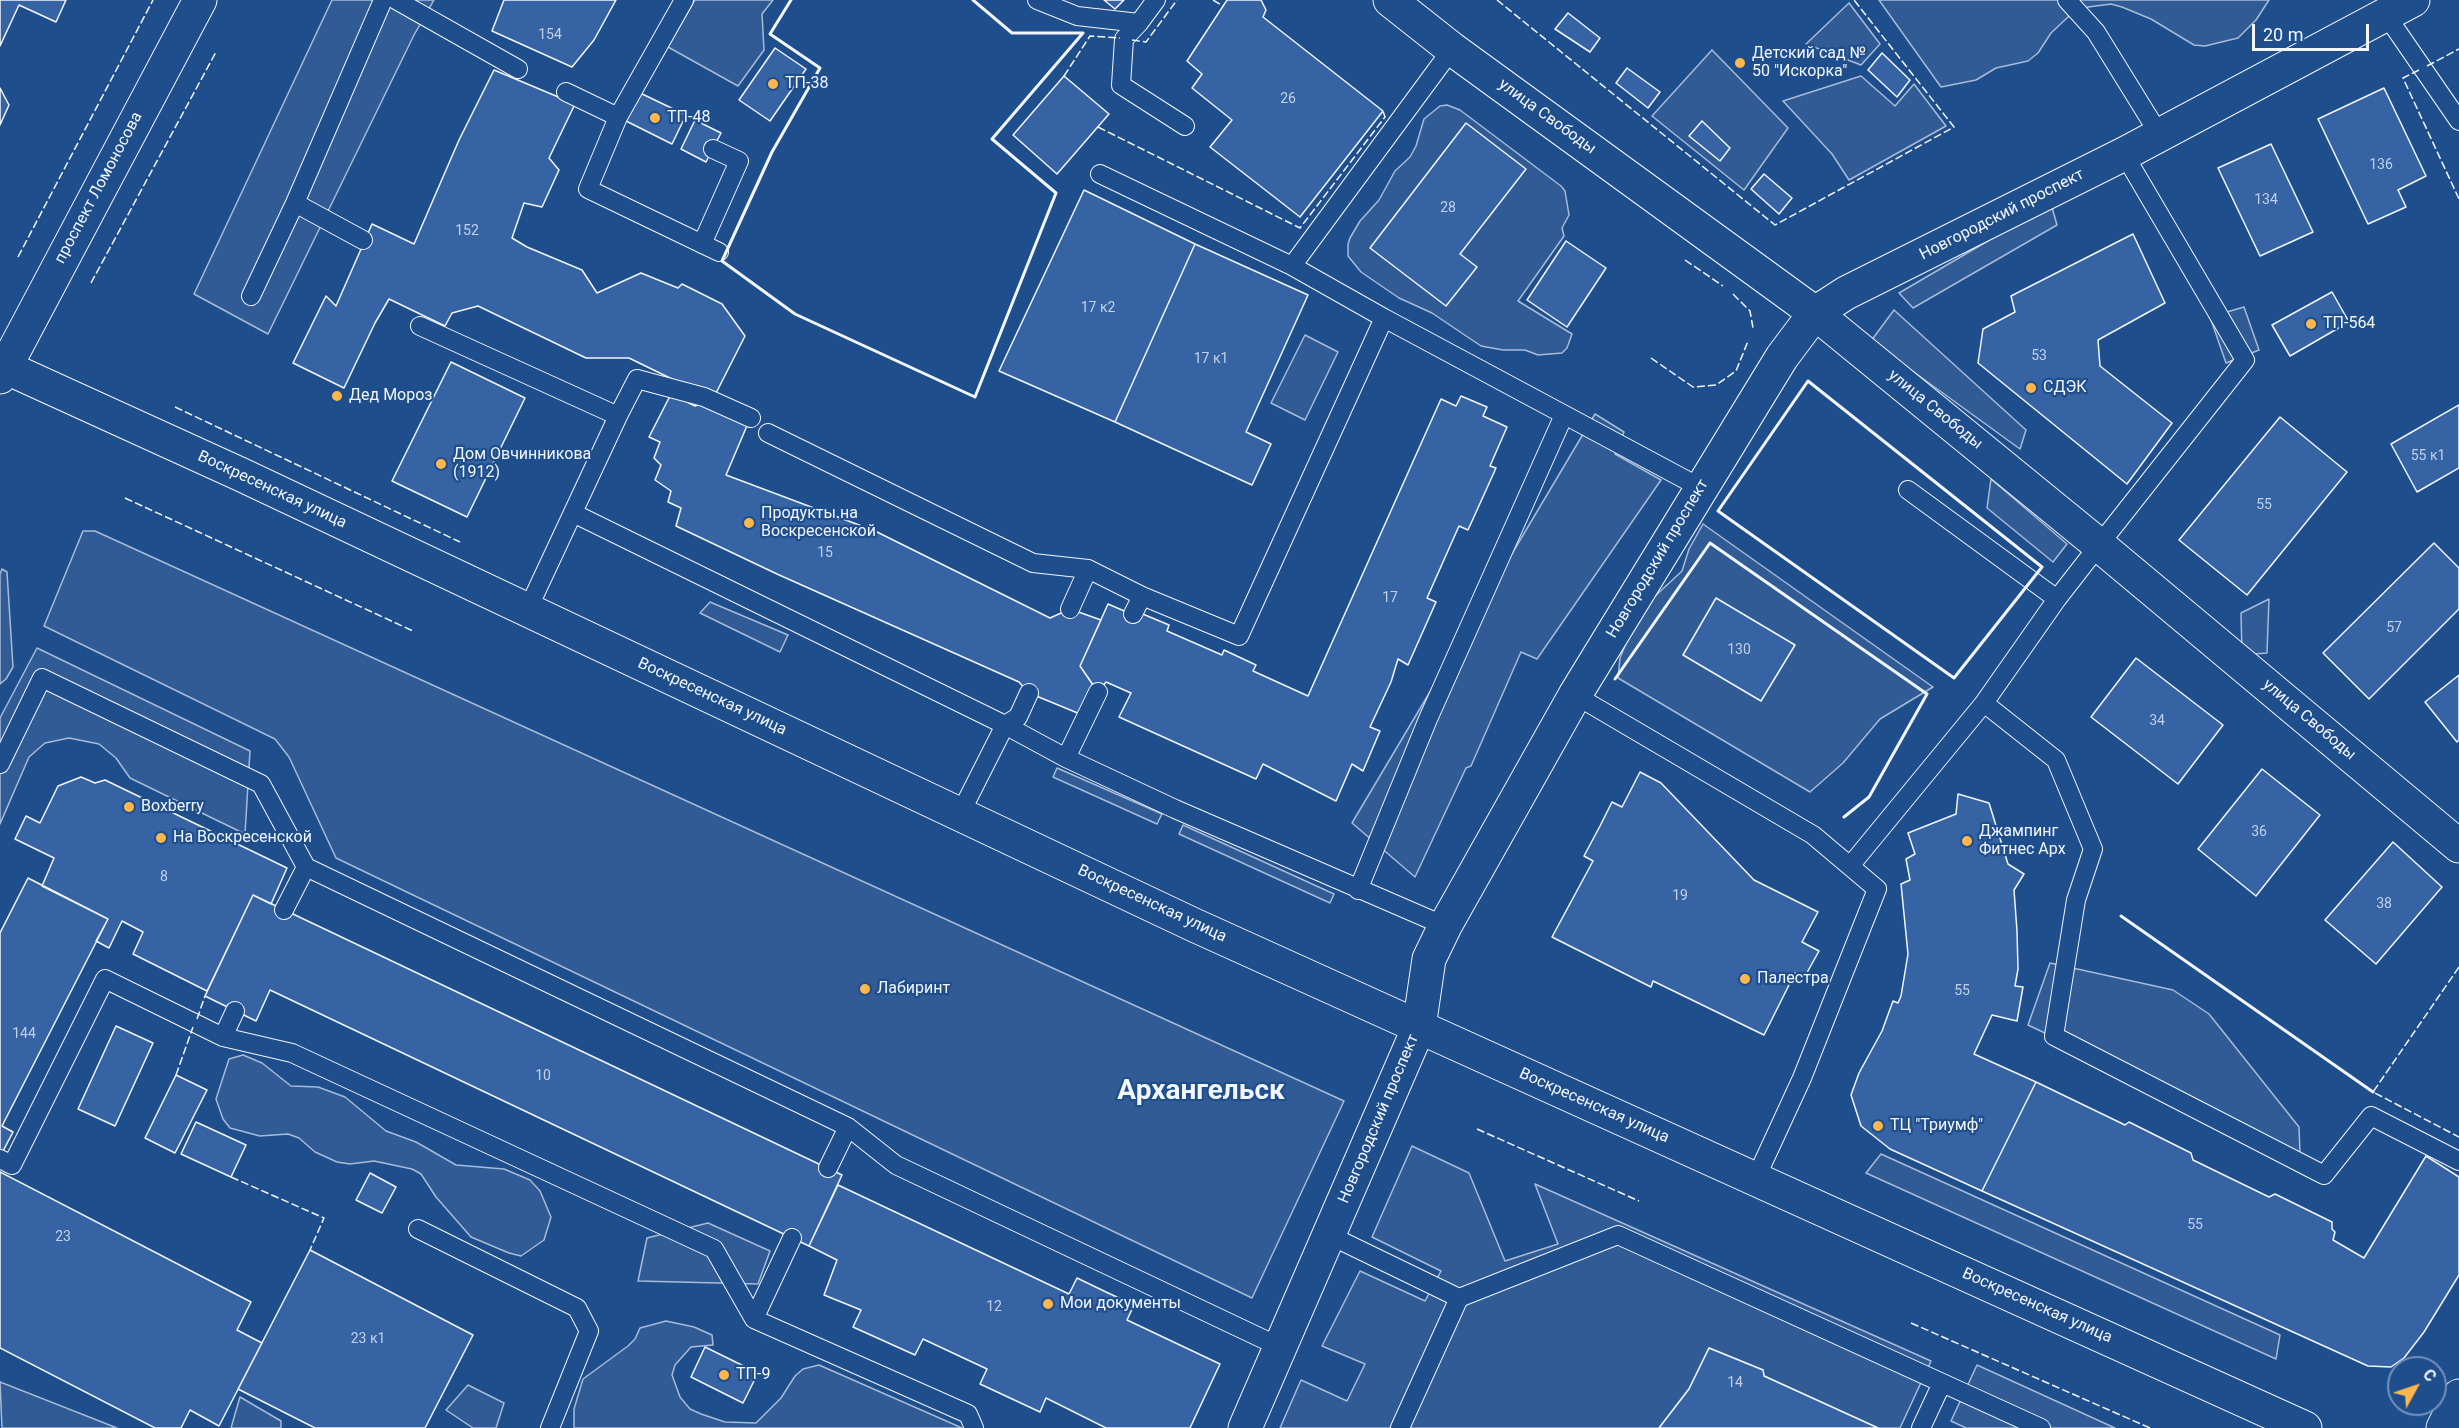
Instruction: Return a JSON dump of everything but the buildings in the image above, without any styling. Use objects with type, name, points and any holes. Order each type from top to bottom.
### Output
[{"type":"street","name":"проспект Ломоносова","points":[[3,372],[200,0]]},
{"type":"street","name":"улица Свободы","points":[[1390,0],[1452,49],[1815,313],[2098,544],[2459,846]]},
{"type":"street","name":"Новгородский проспект","points":[[1245,1428],[1419,1027],[1429,959],[1444,926],[1575,695],[1782,357],[1815,313],[1846,293],[2124,154],[2399,8]]},
{"type":"street","name":"Воскресенская улица","points":[[3,372],[242,475],[527,611],[1419,1027],[2305,1428]]},
{"type":"street","points":[[2443,1428],[2459,1396]]},
{"type":"lane","points":[[251,296],[295,202],[383,0]]},
{"type":"lane","points":[[396,0],[518,69]]},
{"type":"lane","points":[[684,0],[618,117],[588,189],[719,252]]},
{"type":"lane","points":[[1037,0],[1077,16],[1139,23]]},
{"type":"lane","points":[[1156,0],[1124,39],[1121,85],[1185,126]]},
{"type":"lane","points":[[2067,0],[2096,32],[2159,134]]},
{"type":"lane","points":[[2399,8],[2459,121]]},
{"type":"lane","points":[[1292,266],[1452,49]]},
{"type":"lane","points":[[566,92],[618,117]]},
{"type":"lane","points":[[702,244],[739,161],[713,149]]},
{"type":"lane","points":[[1850,866],[1984,704],[2098,544],[2246,360],[2124,154]]},
{"type":"lane","points":[[1100,174],[1292,266],[1384,318],[1701,488]]},
{"type":"lane","points":[[295,202],[363,240]]},
{"type":"lane","points":[[768,433],[1033,563],[1088,570],[1142,596],[1239,636],[1384,318]]},
{"type":"lane","points":[[420,326],[618,416]]},
{"type":"lane","points":[[527,611],[637,379],[704,398],[751,418]]},
{"type":"lane","points":[[1358,890],[1428,719],[1564,415]]},
{"type":"lane","points":[[1908,489],[2057,599]]},
{"type":"lane","points":[[573,513],[1005,725],[1066,758],[1358,890],[1444,926]]},
{"type":"lane","points":[[1070,609],[1088,570]]},
{"type":"lane","points":[[1133,614],[1142,596]]},
{"type":"lane","points":[[0,764],[42,678],[261,784],[306,867],[848,1127],[896,1165],[1280,1347]]},
{"type":"lane","points":[[1066,758],[1098,692]]},
{"type":"lane","points":[[960,814],[1005,725],[1018,717],[1029,693]]},
{"type":"lane","points":[[1575,695],[1814,836],[1877,889],[1802,1078],[1755,1180]]},
{"type":"lane","points":[[1984,704],[2056,759],[2093,849],[2076,900],[2054,1035],[2324,1175],[2371,1116],[2459,1161]]},
{"type":"lane","points":[[284,910],[306,867]]},
{"type":"lane","points":[[0,1159],[12,1165],[105,979],[223,1037],[292,1053],[714,1249],[754,1319],[968,1414],[975,1428]]},
{"type":"lane","points":[[223,1037],[236,1011]]},
{"type":"lane","points":[[828,1168],[848,1127]]},
{"type":"lane","points":[[418,1229],[577,1308],[590,1331],[550,1428]]},
{"type":"lane","points":[[1329,1235],[1459,1298]]},
{"type":"lane","points":[[1400,1428],[1459,1298],[1618,1235],[2041,1428]]},
{"type":"lane","points":[[754,1319],[792,1238]]},
{"type":"lane","points":[[1921,1428],[1942,1383]]},
{"type":"shaded area","points":[[332,0],[434,0],[414,35],[268,334],[194,294]]},
{"type":"shaded area","points":[[695,0],[773,0],[762,14],[764,50],[738,86],[668,47]]},
{"type":"shaded area","points":[[1879,0],[2269,0],[2256,20],[2238,38],[2205,46],[2194,45],[2151,19],[2122,7],[2111,4],[2088,7],[2068,17],[2051,33],[2038,53],[2028,61],[1996,68],[1976,80],[1941,87]]},
{"type":"shaded area","points":[[1849,3],[1880,44],[1861,65],[1806,44]]},
{"type":"shaded area","points":[[1712,50],[1788,128],[1744,190],[1652,116]]},
{"type":"shaded area","points":[[1861,76],[1895,106],[1914,84],[1946,126],[1849,180],[1832,154],[1783,101]]},
{"type":"shaded area","points":[[1447,105],[1460,110],[1565,191],[1569,215],[1562,228],[1564,236],[1518,301],[1572,334],[1567,348],[1562,353],[1538,355],[1525,350],[1503,350],[1481,346],[1432,313],[1399,298],[1361,272],[1348,256],[1350,238],[1360,221],[1379,200],[1395,171],[1410,157],[1416,146],[1424,119],[1440,106]]},
{"type":"shaded area","points":[[2051,204],[2057,225],[1913,308],[1899,293]]},
{"type":"shaded area","points":[[2244,307],[2259,350],[2226,363],[2210,317]]},
{"type":"shaded area","points":[[1894,310],[2026,430],[2020,449],[1871,341]]},
{"type":"shaded area","points":[[1305,335],[1338,352],[1305,420],[1271,403]]},
{"type":"shaded area","points":[[1595,414],[1624,432],[1615,454],[1661,480],[1537,659],[1521,652],[1471,766],[1466,768],[1415,877],[1352,823]]},
{"type":"shaded area","points":[[1991,479],[2067,544],[2053,562],[1987,508]]},
{"type":"shaded area","points":[[1703,524],[1933,687],[1880,719],[1843,763],[1810,792],[1618,678],[1620,658],[1631,631],[1653,598],[1682,571],[1689,549]]},
{"type":"shaded area","points":[[83,531],[95,531],[1344,1101],[1252,1298],[336,858],[289,757],[275,739],[44,626]]},
{"type":"shaded area","points":[[2,569],[7,572],[13,667],[0,684],[0,574]]},
{"type":"shaded area","points":[[2269,599],[2267,653],[2242,655],[2241,613]]},
{"type":"shaded area","points":[[710,602],[788,635],[780,652],[700,613]]},
{"type":"shaded area","points":[[37,648],[250,751],[245,834],[130,778],[116,758],[99,744],[69,738],[45,743],[29,757],[0,824],[0,718]]},
{"type":"shaded area","points":[[1057,768],[1162,814],[1157,824],[1053,777]]},
{"type":"shaded area","points":[[1183,825],[1334,894],[1330,903],[1179,834]]},
{"type":"shaded area","points":[[2050,963],[2173,990],[2209,1014],[2299,1127],[2300,1154],[2028,1025]]},
{"type":"shaded area","points":[[243,1055],[262,1063],[291,1086],[318,1087],[345,1097],[386,1131],[416,1142],[456,1165],[504,1169],[530,1180],[540,1191],[551,1217],[544,1240],[521,1256],[509,1253],[471,1237],[436,1197],[421,1174],[412,1169],[374,1161],[350,1164],[337,1162],[315,1152],[299,1138],[288,1134],[260,1136],[230,1128],[223,1119],[216,1099],[229,1059]]},
{"type":"shaded area","points":[[1412,1146],[1469,1173],[1505,1261],[1558,1244],[1535,1184],[1931,1361],[1900,1428],[1878,1428],[1764,1376],[1763,1370],[1709,1348],[1689,1389],[1659,1428],[1280,1428],[1301,1380],[1347,1401],[1365,1364],[1322,1346],[1360,1271],[1425,1301],[1441,1271],[1372,1237]]},
{"type":"shaded area","points":[[1881,1154],[2280,1335],[2276,1359],[1866,1173]]},
{"type":"shaded area","points":[[708,1223],[770,1251],[758,1284],[638,1281],[647,1238]]},
{"type":"shaded area","points":[[666,1321],[694,1327],[712,1335],[713,1345],[691,1347],[675,1365],[672,1375],[680,1397],[690,1409],[701,1414],[725,1422],[756,1423],[781,1398],[795,1376],[803,1369],[819,1365],[962,1428],[574,1428],[574,1409],[583,1379],[628,1346],[635,1339],[640,1328]]},
{"type":"shaded area","points":[[1977,1365],[2115,1428],[1966,1428],[1951,1421]]},
{"type":"shaded area","points":[[0,1382],[117,1428],[2,1428]]},
{"type":"shaded area","points":[[468,1385],[504,1403],[496,1428],[473,1428],[446,1410]]},
{"type":"shaded area","points":[[240,1397],[281,1421],[281,1428],[231,1428]]},
{"type":"fence","points":[[18,257],[153,0]]},
{"type":"fence","points":[[1132,40],[1146,42],[1177,0]]},
{"type":"fence","points":[[1213,0],[1223,6]]},
{"type":"fence","points":[[1497,0],[1775,225],[1954,127],[1854,0]]},
{"type":"fence","points":[[1064,76],[1090,36],[1120,38]]},
{"type":"fence","points":[[2427,66],[2459,49]]},
{"type":"fence","points":[[91,283],[216,52]]},
{"type":"fence","points":[[2419,70],[2403,78],[2459,199]]},
{"type":"fence","points":[[1098,127],[1300,228],[1385,117],[1383,111]]},
{"type":"fence","points":[[1685,260],[1723,286]]},
{"type":"fence","points":[[1733,294],[1750,311],[1753,328]]},
{"type":"fence","points":[[1651,358],[1693,387],[1716,385],[1736,371],[1748,341]]},
{"type":"fence","points":[[175,407],[460,542]]},
{"type":"fence","points":[[125,498],[413,631]]},
{"type":"fence","points":[[2459,967],[2373,1092],[2459,1137]]},
{"type":"fence","points":[[197,1019],[205,996]]},
{"type":"fence","points":[[176,1075],[193,1027]]},
{"type":"fence","points":[[1477,1129],[1639,1201]]},
{"type":"fence","points":[[231,1177],[324,1218],[310,1250]]},
{"type":"fence","points":[[1911,1323],[2150,1428]]},
{"type":"wall","points":[[791,0],[770,34],[820,68],[772,152],[722,261],[795,314],[975,397],[1056,193],[992,139],[1083,33],[1012,33],[973,0]]},
{"type":"wall","points":[[1808,381],[2042,567],[1954,678],[1718,511],[1808,381]]},
{"type":"wall","points":[[1615,679],[1710,543],[1927,694],[1869,797],[1844,817]]},
{"type":"wall","points":[[2121,916],[2373,1092]]},
{"type":"place","name":"Детский сад № 50 \"Искорка\"","points":[[1740,63]]},
{"type":"place","name":"ТП-38","points":[[773,84]]},
{"type":"place","name":"ТП-48","points":[[655,118]]},
{"type":"place","name":"ТП-564","points":[[2311,324]]},
{"type":"place","name":"СДЭК","points":[[2031,388]]},
{"type":"place","name":"Дед Мороз","points":[[337,396]]},
{"type":"place","name":"Дом Овчинникова (1912)","points":[[441,464]]},
{"type":"place","name":"Продукты на Воскресенской","points":[[749,523]]},
{"type":"place","name":"Boxberry","points":[[129,807]]},
{"type":"place","name":"На Воскресенской","points":[[161,838]]},
{"type":"place","name":"Джампинг Фитнес Арх","points":[[1967,841]]},
{"type":"place","name":"Палестра","points":[[1745,979]]},
{"type":"place","name":"Лабиринт","points":[[865,989]]},
{"type":"place","name":"ТЦ \"Триумф\"","points":[[1878,1126]]},
{"type":"place","name":"Мои документы","points":[[1048,1304]]},
{"type":"place","name":"ТП-9","points":[[724,1375]]},
{"type":"district","name":"Архангельск","points":[[1201,1092]]}]
